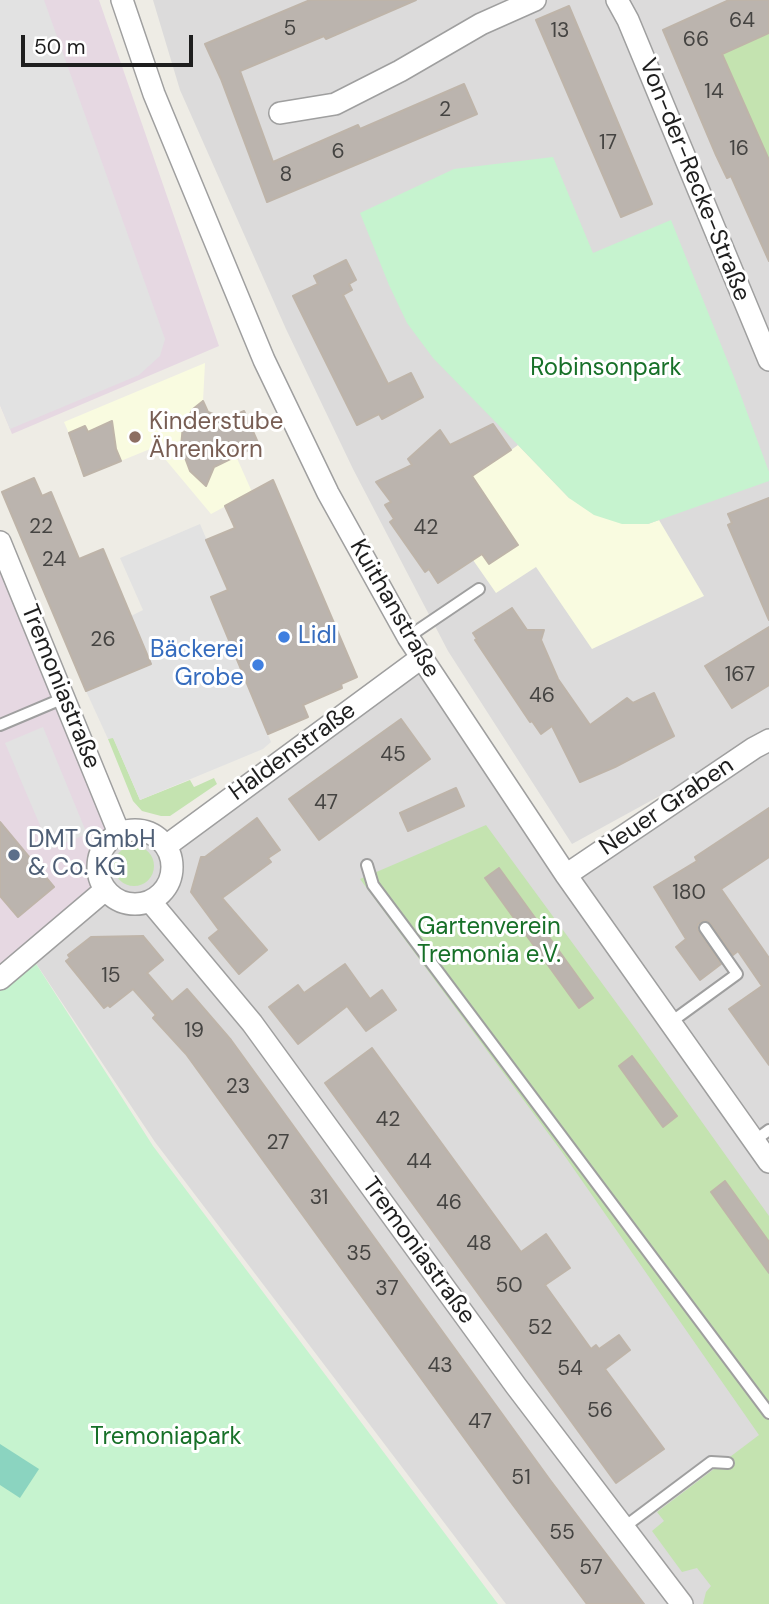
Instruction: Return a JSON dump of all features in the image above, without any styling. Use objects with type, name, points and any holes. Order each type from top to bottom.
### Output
[{"type":"street","name":"Kuithanstraße","points":[[122,0],[154,94],[264,360],[328,493],[408,637],[566,875],[671,1022],[762,1135],[769,1162]]},
{"type":"street","points":[[280,113],[335,104],[400,71],[481,24],[535,0]]},
{"type":"street","name":"Von-der-Recke-Straße","points":[[624,2],[769,360]]},
{"type":"street","name":"Tremoniastraße","points":[[0,542],[119,833]]},
{"type":"street","name":"Haldenstraße","points":[[166,846],[421,657]]},
{"type":"street","name":"Neuer Graben","points":[[566,875],[769,740]]},
{"type":"street","points":[[132,829],[148,831],[166,846],[171,857],[171,875],[166,887],[150,901],[125,903],[105,890],[98,873],[98,857],[108,840],[132,829]]},
{"type":"street","points":[[0,979],[105,890]]},
{"type":"street","name":"Tremoniastraße","points":[[150,901],[252,1023],[516,1386],[682,1604]]},
{"type":"lane","points":[[408,637],[479,589]]},
{"type":"lane","points":[[0,725],[64,698]]},
{"type":"lane","points":[[368,865],[373,885],[769,1413]]},
{"type":"lane","points":[[671,1022],[737,974],[705,928]]},
{"type":"lane","points":[[623,1528],[711,1462],[728,1462]]},
{"type":"shaded area","points":[[0,0],[99,0],[219,346],[12,434],[0,405]]},
{"type":"shaded area","points":[[0,0],[44,0],[165,339],[160,356],[139,375],[10,429],[0,405]]},
{"type":"shaded area","points":[[153,0],[769,0],[769,736],[572,844],[448,651],[353,469],[286,329],[180,90]]},
{"type":"shaded area","name":"Kinderstube Ährenkorn","points":[[205,363],[203,401],[236,456],[252,492],[211,514],[155,447],[84,476],[64,422]]},
{"type":"shaded area","points":[[493,424],[511,450],[518,445],[569,498],[648,524],[659,520],[704,596],[592,649],[536,567],[496,593],[423,479],[391,502],[376,482],[412,465],[408,459],[440,430],[451,445]]},
{"type":"shaded area","points":[[200,524],[228,590],[212,598],[271,742],[263,749],[140,800],[113,738],[108,739],[86,691],[151,663],[131,616],[143,610],[120,558]]},
{"type":"shaded area","points":[[0,553],[113,831],[97,844],[92,857],[91,879],[96,891],[0,972]]},
{"type":"shaded area","points":[[418,666],[769,1171],[769,1604],[506,1604],[155,1142],[33,959],[104,883],[101,866],[110,845],[119,839],[137,835],[157,843]]},
{"type":"shaded area","points":[[43,727],[87,834],[50,849],[5,743]]},
{"type":"shaded area","points":[[769,746],[769,1153],[574,874]]},
{"type":"green space","points":[[769,33],[769,160],[728,67],[716,57]]},
{"type":"green space","name":"Robinsonpark","points":[[553,157],[593,253],[671,220],[734,377],[769,472],[769,481],[648,524],[622,524],[594,515],[569,498],[433,358],[407,323],[360,213],[454,169]]},
{"type":"green space","points":[[113,737],[140,800],[190,780],[194,787],[214,778],[217,784],[170,816],[142,811],[133,801],[108,739]]},
{"type":"green space","name":"Gartenverein Tremonia e.V.","points":[[486,825],[769,1216],[769,1604],[703,1604],[706,1592],[711,1586],[697,1568],[682,1572],[652,1531],[664,1521],[657,1512],[759,1435],[562,1152],[360,879]]},
{"type":"green space","points":[[134,846],[148,852],[154,866],[148,880],[134,886],[120,880],[114,866],[120,852]]},
{"type":"green space","name":"Tremoniapark","points":[[33,959],[153,1146],[498,1604],[0,1604],[0,986]]},
{"type":"green space","points":[[0,1444],[39,1469],[20,1498],[0,1485]]},
{"type":"building","points":[[310,0],[416,0],[326,39],[324,36],[240,71],[273,162],[358,125],[360,129],[464,84],[477,114],[267,202],[221,79],[205,44]]},
{"type":"building","points":[[729,0],[769,0],[769,33],[722,54],[769,160],[769,261],[731,176],[727,178],[716,155],[663,30]]},
{"type":"building","points":[[569,6],[652,204],[621,217],[536,20]]},
{"type":"building","points":[[346,260],[356,280],[349,284],[352,290],[343,295],[388,384],[411,373],[423,397],[382,419],[379,414],[357,425],[293,296],[318,284],[314,276]]},
{"type":"building","points":[[203,401],[208,412],[226,419],[244,411],[259,445],[214,467],[206,486],[190,471],[181,447],[183,425],[193,409]]},
{"type":"building","points":[[112,421],[116,449],[121,461],[84,476],[69,433],[85,426],[88,432]]},
{"type":"building","points":[[493,424],[511,450],[472,476],[518,545],[489,564],[482,554],[438,583],[429,569],[425,572],[390,522],[394,519],[385,505],[391,502],[376,482],[412,465],[408,459],[440,430],[450,445]]},
{"type":"building","points":[[34,478],[42,496],[51,492],[79,559],[103,549],[151,664],[86,691],[2,492]]},
{"type":"building","name":"Lidl","points":[[273,480],[357,677],[341,684],[342,688],[303,705],[308,717],[268,734],[211,597],[228,590],[206,540],[235,528],[225,506]]},
{"type":"building","points":[[769,498],[769,620],[728,525],[732,523],[728,514]]},
{"type":"building","points":[[512,608],[527,630],[544,630],[541,640],[558,679],[590,725],[627,698],[633,703],[654,693],[674,736],[580,782],[552,726],[541,734],[532,721],[530,722],[475,640],[477,639],[473,633]]},
{"type":"building","points":[[769,627],[769,685],[732,708],[705,666]]},
{"type":"building","points":[[401,719],[430,759],[319,840],[289,799]]},
{"type":"building","points":[[456,788],[464,806],[408,831],[400,813]]},
{"type":"building","points":[[769,808],[769,857],[721,889],[769,958],[769,1065],[729,1009],[762,986],[738,951],[733,955],[711,924],[705,920],[698,924],[697,929],[721,964],[700,980],[676,947],[686,939],[654,887],[697,861],[695,857]]},
{"type":"building","points":[[257,818],[280,850],[268,858],[271,862],[222,898],[267,950],[239,974],[209,938],[219,930],[191,892],[201,857],[205,857]]},
{"type":"building","name":"DMT GmbH & Co. KG","points":[[0,822],[54,887],[18,917],[0,896]]},
{"type":"building","points":[[499,868],[593,998],[579,1008],[485,878]]},
{"type":"building","points":[[143,936],[163,960],[147,973],[172,1002],[187,989],[231,1040],[550,1480],[644,1604],[587,1604],[186,1054],[153,1018],[156,1015],[133,989],[110,1007],[108,1005],[104,1008],[66,961],[70,958],[68,955],[91,937]]},
{"type":"building","points":[[345,964],[370,999],[382,990],[396,1010],[366,1031],[347,1006],[298,1044],[269,1007],[298,985],[304,993]]},
{"type":"building","points":[[372,1048],[521,1252],[546,1234],[570,1268],[545,1285],[591,1349],[596,1345],[599,1349],[619,1335],[630,1350],[605,1369],[664,1449],[616,1483],[325,1083]]},
{"type":"building","points":[[632,1056],[677,1116],[663,1127],[619,1066]]},
{"type":"building","points":[[725,1181],[769,1242],[769,1273],[711,1192]]},
{"type":"place","name":"Kinderstube Ährenkorn","points":[[135,437]]},
{"type":"place","name":"Lidl","points":[[284,637]]},
{"type":"place","name":"Bäckerei Grobe","points":[[258,665]]},
{"type":"place","name":"DMT GmbH & Co. KG","points":[[14,855]]}]
